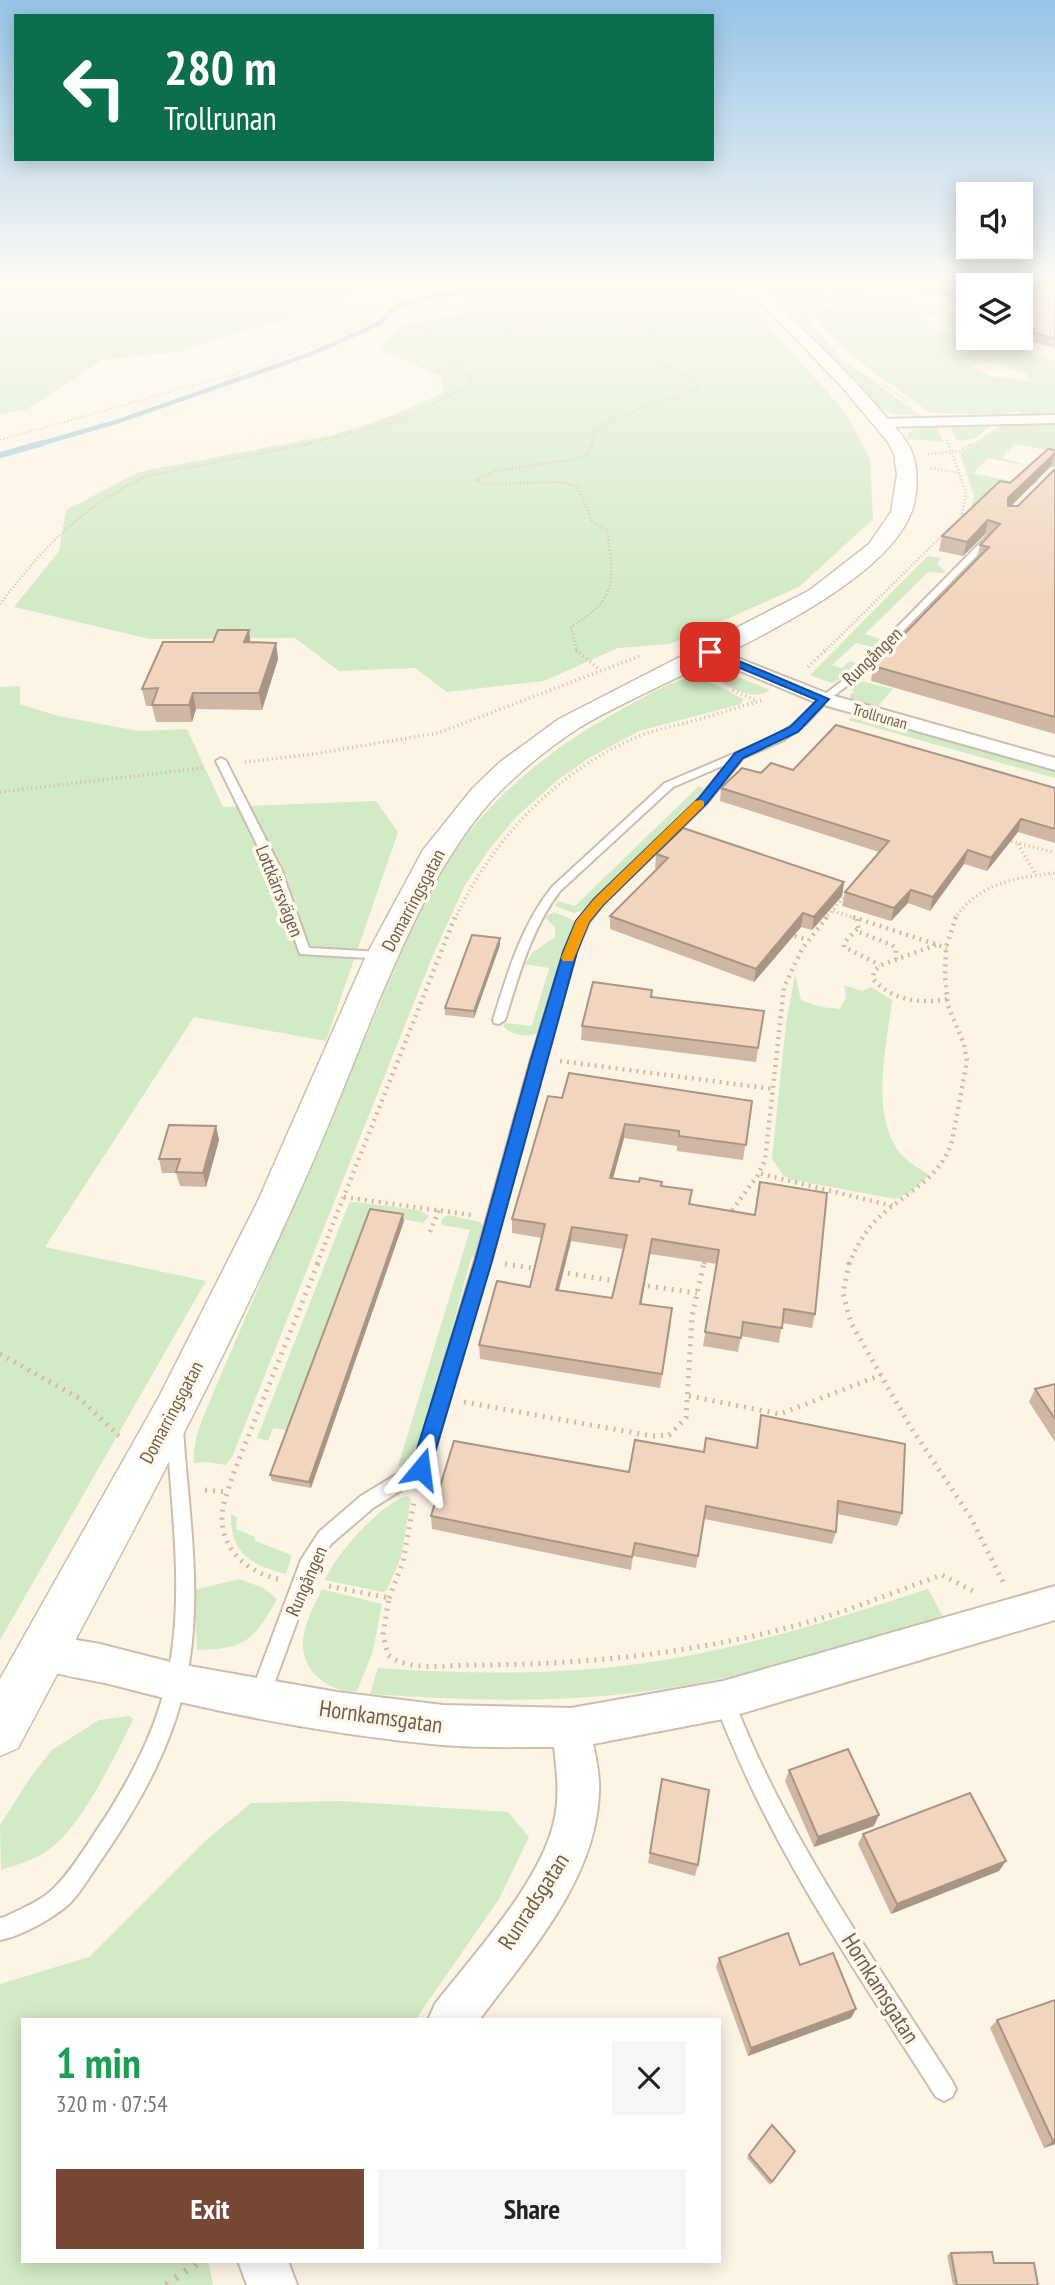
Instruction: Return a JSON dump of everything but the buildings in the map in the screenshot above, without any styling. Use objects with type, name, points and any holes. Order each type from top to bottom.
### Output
[{"type":"street","name":"Domarringsgatan","points":[[0,1730],[174,1410],[276,1203],[382,956],[433,856],[458,822],[501,777],[568,724],[818,595],[852,571],[882,540],[902,509],[907,471],[903,452],[853,390]]},
{"type":"street","points":[[881,423],[1055,419]]},
{"type":"street","name":"Trollrunan","points":[[710,652],[824,699],[1055,764]]},
{"type":"street","name":"Hornkamsgatan","points":[[42,1652],[178,1682],[337,1712],[443,1726],[571,1728],[723,1700],[1055,1603]]},
{"type":"street","name":"Runradsgatan","points":[[453,2018],[559,1870],[573,1834],[579,1791],[571,1728]]},
{"type":"street","points":[[264,2263],[272,2285]]},
{"type":"lane","name":"Rungången","points":[[260,1697],[310,1560],[325,1538],[367,1502],[421,1469],[495,1219],[538,1059],[570,952],[583,921],[598,902],[703,800],[739,755],[794,730],[824,699],[853,677],[990,538]]},
{"type":"lane","points":[[499,1020],[527,933],[540,907],[556,888],[669,785],[739,755]]},
{"type":"lane","name":"Lottkärrsvägen","points":[[221,763],[275,869],[304,951],[382,956]]},
{"type":"lane","points":[[0,1929],[8,1928],[62,1895],[120,1817],[158,1738],[178,1682],[184,1627],[184,1543],[178,1498],[174,1410]]},
{"type":"lane","name":"Hornkamsgatan","points":[[723,1700],[740,1743],[794,1849],[944,2089]]},
{"type":"path","points":[[0,440],[181,390]]},
{"type":"path","points":[[0,604],[42,550],[125,485],[148,476],[346,436],[392,423],[463,390]]},
{"type":"path","points":[[600,669],[577,654],[571,626],[598,610],[608,595],[612,558],[607,530],[592,521],[577,486],[561,482],[485,484],[476,480],[495,471],[575,459],[587,454],[598,429],[612,419],[680,398],[695,390]]},
{"type":"path","points":[[923,457],[923,454],[952,453]]},
{"type":"path","points":[[924,468],[961,473]]},
{"type":"path","points":[[785,685],[805,671],[962,516]]},
{"type":"path","points":[[0,792],[221,763],[313,754],[439,733],[630,658],[651,657]]},
{"type":"path","points":[[388,1598],[303,1581],[267,1577],[253,1570],[236,1556],[228,1545],[222,1525],[222,1512],[232,1477],[456,916],[487,861],[505,837],[541,799],[568,777],[621,744],[645,734],[757,701]]},
{"type":"path","points":[[1004,839],[1055,853]]},
{"type":"path","points":[[1017,843],[1021,854],[1036,875]]},
{"type":"path","points":[[1017,1614],[980,1532],[909,1425],[844,1304],[843,1279],[867,1233],[885,1212],[926,1183],[943,1165],[953,1139],[955,1117],[967,1069],[966,1053],[952,1020],[946,994],[944,969],[953,926],[963,907],[993,888],[1036,875],[1055,873]]},
{"type":"path","points":[[723,1224],[735,1203],[761,1174],[784,987],[789,969],[808,940],[849,891]]},
{"type":"path","points":[[833,911],[947,948]]},
{"type":"path","points":[[857,919],[857,929],[844,947],[870,962],[881,965]]},
{"type":"path","points":[[857,929],[896,948],[896,959]]},
{"type":"path","points":[[783,932],[808,940]]},
{"type":"path","points":[[936,945],[881,965],[874,971],[873,979],[886,991],[911,1001],[935,1003],[949,999]]},
{"type":"path","points":[[538,1059],[773,1089]]},
{"type":"path","points":[[761,1174],[894,1206]]},
{"type":"path","points":[[344,1197],[495,1219]]},
{"type":"path","points":[[430,1232],[439,1210]]},
{"type":"path","points":[[443,1398],[652,1436],[669,1435],[683,1423],[689,1396],[690,1345],[697,1293],[702,1268],[712,1246]]},
{"type":"path","points":[[483,1261],[697,1293]]},
{"type":"path","points":[[0,1354],[79,1398],[109,1429]]},
{"type":"path","points":[[689,1396],[780,1414],[881,1375]]},
{"type":"path","points":[[421,1469],[403,1562],[388,1598],[384,1631],[387,1654],[393,1660],[425,1665],[492,1666],[598,1662],[687,1651],[812,1621],[942,1575],[1017,1614]]},
{"type":"path","points":[[166,2285],[197,2263]]},
{"type":"green space","points":[[0,390],[56,390],[27,409],[0,414]]},
{"type":"green space","points":[[443,390],[825,390],[845,412],[870,459],[873,519],[799,587],[670,644],[618,648],[544,681],[447,692],[415,668],[339,671],[295,638],[150,639],[14,607],[59,551],[66,510],[139,472],[332,435],[376,422],[444,393]]},
{"type":"green space","points":[[859,390],[885,390],[922,416],[894,414],[876,407]]},
{"type":"green space","points":[[898,390],[1055,390],[1055,416],[1017,417],[1023,411],[997,414],[930,413]]},
{"type":"green space","points":[[994,424],[974,439],[957,441],[951,427]]},
{"type":"green space","points":[[1002,424],[1055,424],[1055,451],[1015,444],[1001,458],[1035,467],[988,458],[973,473],[1025,484],[1035,479],[1038,481],[1034,485],[1018,487],[971,509],[974,496],[960,453]]},
{"type":"green space","points":[[937,426],[943,442],[907,439],[912,430]]},
{"type":"green space","points":[[928,556],[941,558],[937,563],[946,573],[928,572],[865,634],[880,639],[873,647],[856,643],[832,665],[842,668],[850,661],[857,664],[843,678],[832,683],[810,675]]},
{"type":"green space","points":[[709,672],[735,676],[770,690],[755,695],[746,693],[706,674]]},
{"type":"green space","points":[[688,678],[703,680],[723,689],[743,699],[741,704],[639,731],[589,758],[559,779],[516,817],[465,885],[433,955],[232,1457],[226,1465],[194,1463],[196,1438],[211,1398],[400,957],[441,872],[482,816],[544,759],[615,713],[660,689]]},
{"type":"green space","points":[[862,681],[893,689],[878,706],[866,706],[849,696],[854,691],[849,689]]},
{"type":"green space","points":[[20,686],[20,704],[58,716],[139,731],[187,729],[223,807],[376,801],[398,832],[326,1041],[194,1017],[45,1247],[206,1281],[0,1640],[0,687]]},
{"type":"green space","points":[[854,715],[1055,770],[1055,778],[848,720]]},
{"type":"green space","points":[[699,786],[706,790],[704,794],[584,910],[574,913],[555,906],[558,901],[575,906]]},
{"type":"green space","points":[[554,912],[575,921],[572,933],[540,1032],[531,1035],[516,1034],[503,1026],[506,1023],[532,1026],[549,968],[525,964],[532,953],[555,937],[555,928],[545,917]]},
{"type":"green space","points":[[795,974],[801,1000],[821,1007],[840,1009],[846,997],[844,985],[862,991],[871,987],[892,1000],[882,1083],[887,1125],[894,1144],[906,1159],[929,1175],[910,1192],[895,1199],[793,1180],[784,1176],[772,1159],[786,1024]]},
{"type":"green space","points":[[349,1203],[419,1210],[429,1216],[423,1223],[370,1213],[288,1430],[273,1428],[268,1441],[257,1438]]},
{"type":"green space","points":[[448,1215],[480,1222],[485,1229],[479,1253],[471,1258],[421,1444],[413,1463],[405,1468],[398,1466],[470,1230],[442,1225],[441,1220]]},
{"type":"green space","points":[[407,1496],[411,1498],[401,1557],[387,1590],[382,1592],[325,1580],[360,1531],[384,1509]]},
{"type":"green space","points":[[231,1514],[237,1517],[236,1529],[255,1537],[255,1541],[292,1555],[286,1574],[262,1566],[245,1556],[234,1539]]},
{"type":"green space","points":[[239,1579],[264,1588],[277,1599],[269,1613],[247,1640],[227,1647],[197,1650],[194,1590]]},
{"type":"green space","points":[[322,1589],[382,1604],[373,1651],[357,1691],[347,1691],[328,1684],[312,1671],[307,1662],[304,1634]]},
{"type":"green space","points":[[928,1589],[943,1617],[807,1657],[704,1682],[632,1693],[557,1699],[370,1694],[378,1668],[492,1673],[568,1671],[643,1663],[775,1636]]},
{"type":"green space","points":[[130,1716],[133,1720],[107,1770],[86,1807],[63,1837],[40,1855],[1,1870],[0,1825],[30,1778],[52,1750],[99,1720]]},
{"type":"green space","points":[[340,1801],[508,1812],[529,1837],[499,1899],[417,2018],[21,2018],[21,2263],[208,2263],[213,2285],[0,2285],[0,1984],[89,1957],[205,1841],[251,1803]]},
{"type":"waterway","points":[[41,444],[119,421],[209,390]]},
{"type":"waterway","points":[[0,455],[41,444]]},
{"type":"waterway","points":[[36,445],[41,444]]},
{"type":"slow traffic","points":[[568,958],[583,921],[598,902],[700,804]]},
{"type":"route","points":[[421,1469],[483,1261],[538,1059],[570,952],[583,921],[598,902],[703,800],[739,755],[794,730],[824,699],[710,652]]}]
